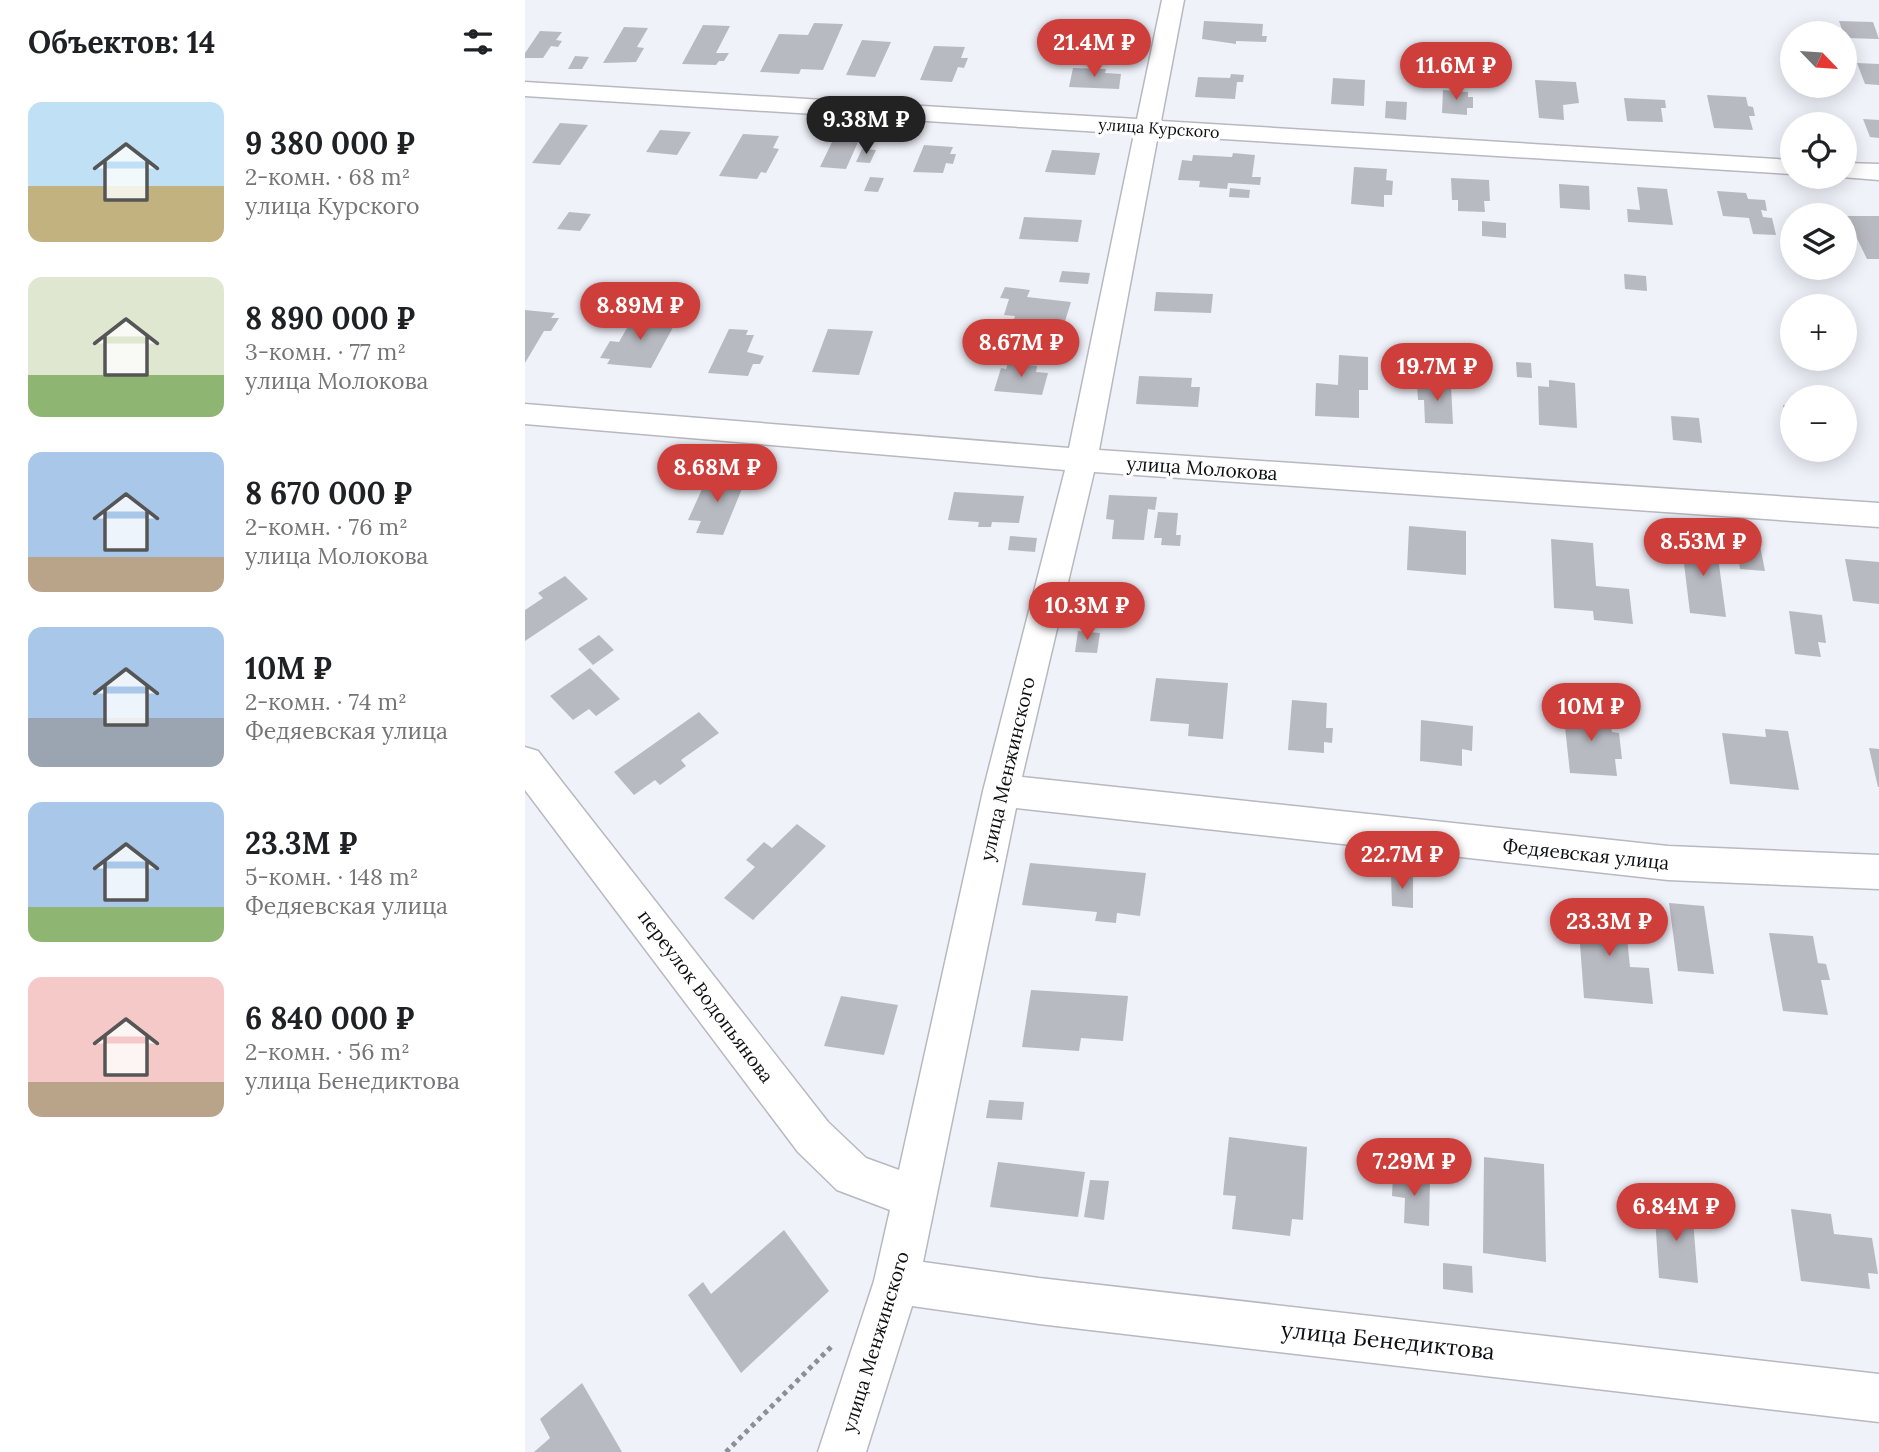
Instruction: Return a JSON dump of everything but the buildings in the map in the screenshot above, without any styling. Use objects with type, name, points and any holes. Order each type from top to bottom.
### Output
[{"type":"street","name":"улица Менжинского","points":[[842,1452],[897,1282],[1001,791],[1082,460],[1173,0]]},
{"type":"street","name":"улица Курского","points":[[525,89],[1780,166]]},
{"type":"street","points":[[1857,171],[1879,172]]},
{"type":"street","name":"улица Молокова","points":[[525,414],[1082,460],[1879,515]]},
{"type":"street","name":"переулок Водопьянова","points":[[525,762],[813,1137],[852,1175],[914,1197]]},
{"type":"street","name":"Федяевская улица","points":[[1001,791],[1668,863],[1879,872]]},
{"type":"street","name":"улица Бенедиктова","points":[[897,1282],[1039,1301],[1879,1398]]},
{"type":"path","points":[[726,1452],[840,1338]]}]
